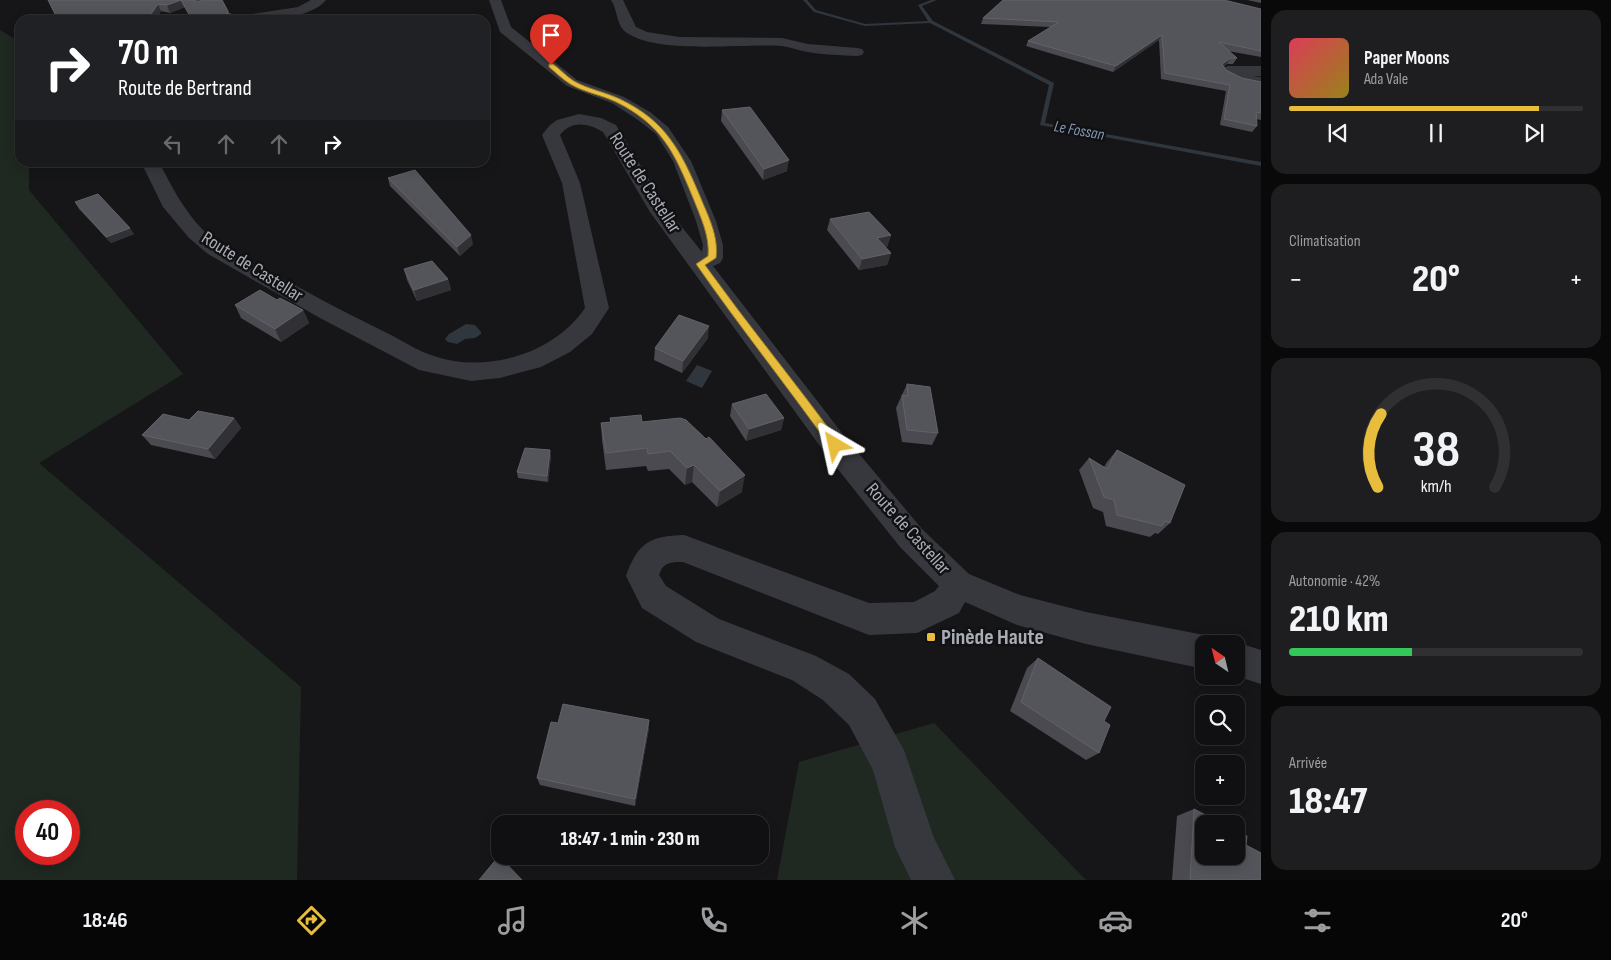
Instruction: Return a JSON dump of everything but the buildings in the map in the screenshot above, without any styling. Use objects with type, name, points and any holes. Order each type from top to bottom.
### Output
[{"type":"street","points":[[270,15],[302,10],[320,0]]},
{"type":"street","points":[[495,0],[505,29],[572,83],[618,100],[644,116],[662,131],[682,161],[714,245],[712,258],[700,264]]},
{"type":"street","points":[[618,0],[622,6],[624,21],[631,30],[643,36],[671,40],[780,42],[806,47],[857,52]]},
{"type":"street","points":[[1261,71],[1228,71],[1238,77],[1261,82]]},
{"type":"street","name":"Route de Castellar","points":[[152,167],[170,203],[196,234],[215,250],[328,313],[428,364],[471,372],[500,369],[532,361],[561,346],[584,328],[597,308],[571,183],[551,135],[554,129],[562,123],[573,120],[602,122],[610,129],[657,208],[736,315],[784,374],[841,453],[911,538],[958,584],[1017,610],[1086,628],[1195,650]]},
{"type":"street","points":[[934,880],[916,848],[890,764],[862,712],[836,687],[804,668],[708,631],[654,596],[642,576],[646,560],[661,549],[684,548],[869,619],[917,617],[947,602],[958,584]]},
{"type":"street","points":[[1245,662],[1261,667]]},
{"type":"shaded area","points":[[0,30],[15,39],[15,167],[29,167],[29,190],[183,374],[39,463],[301,687],[297,880],[0,880]]},
{"type":"shaded area","points":[[466,324],[475,325],[481,334],[475,338],[465,339],[457,344],[448,342],[445,339],[449,334]]},
{"type":"shaded area","points":[[697,365],[712,371],[702,388],[686,381]]},
{"type":"shaded area","points":[[934,723],[1086,880],[777,880],[799,762]]},
{"type":"waterway","points":[[805,0],[815,11],[865,25],[931,22]]},
{"type":"waterway","points":[[931,22],[920,5],[935,0]]},
{"type":"waterway","name":"Le Fossan","points":[[931,22],[1052,84],[1042,124],[1261,164]]},
{"type":"place","name":"Pinède Haute","points":[[931,637]]},
{"type":"route","points":[[551,65],[572,83],[618,100],[644,116],[662,131],[682,161],[714,245],[712,258],[700,264],[736,315],[784,374],[835,445]]}]
